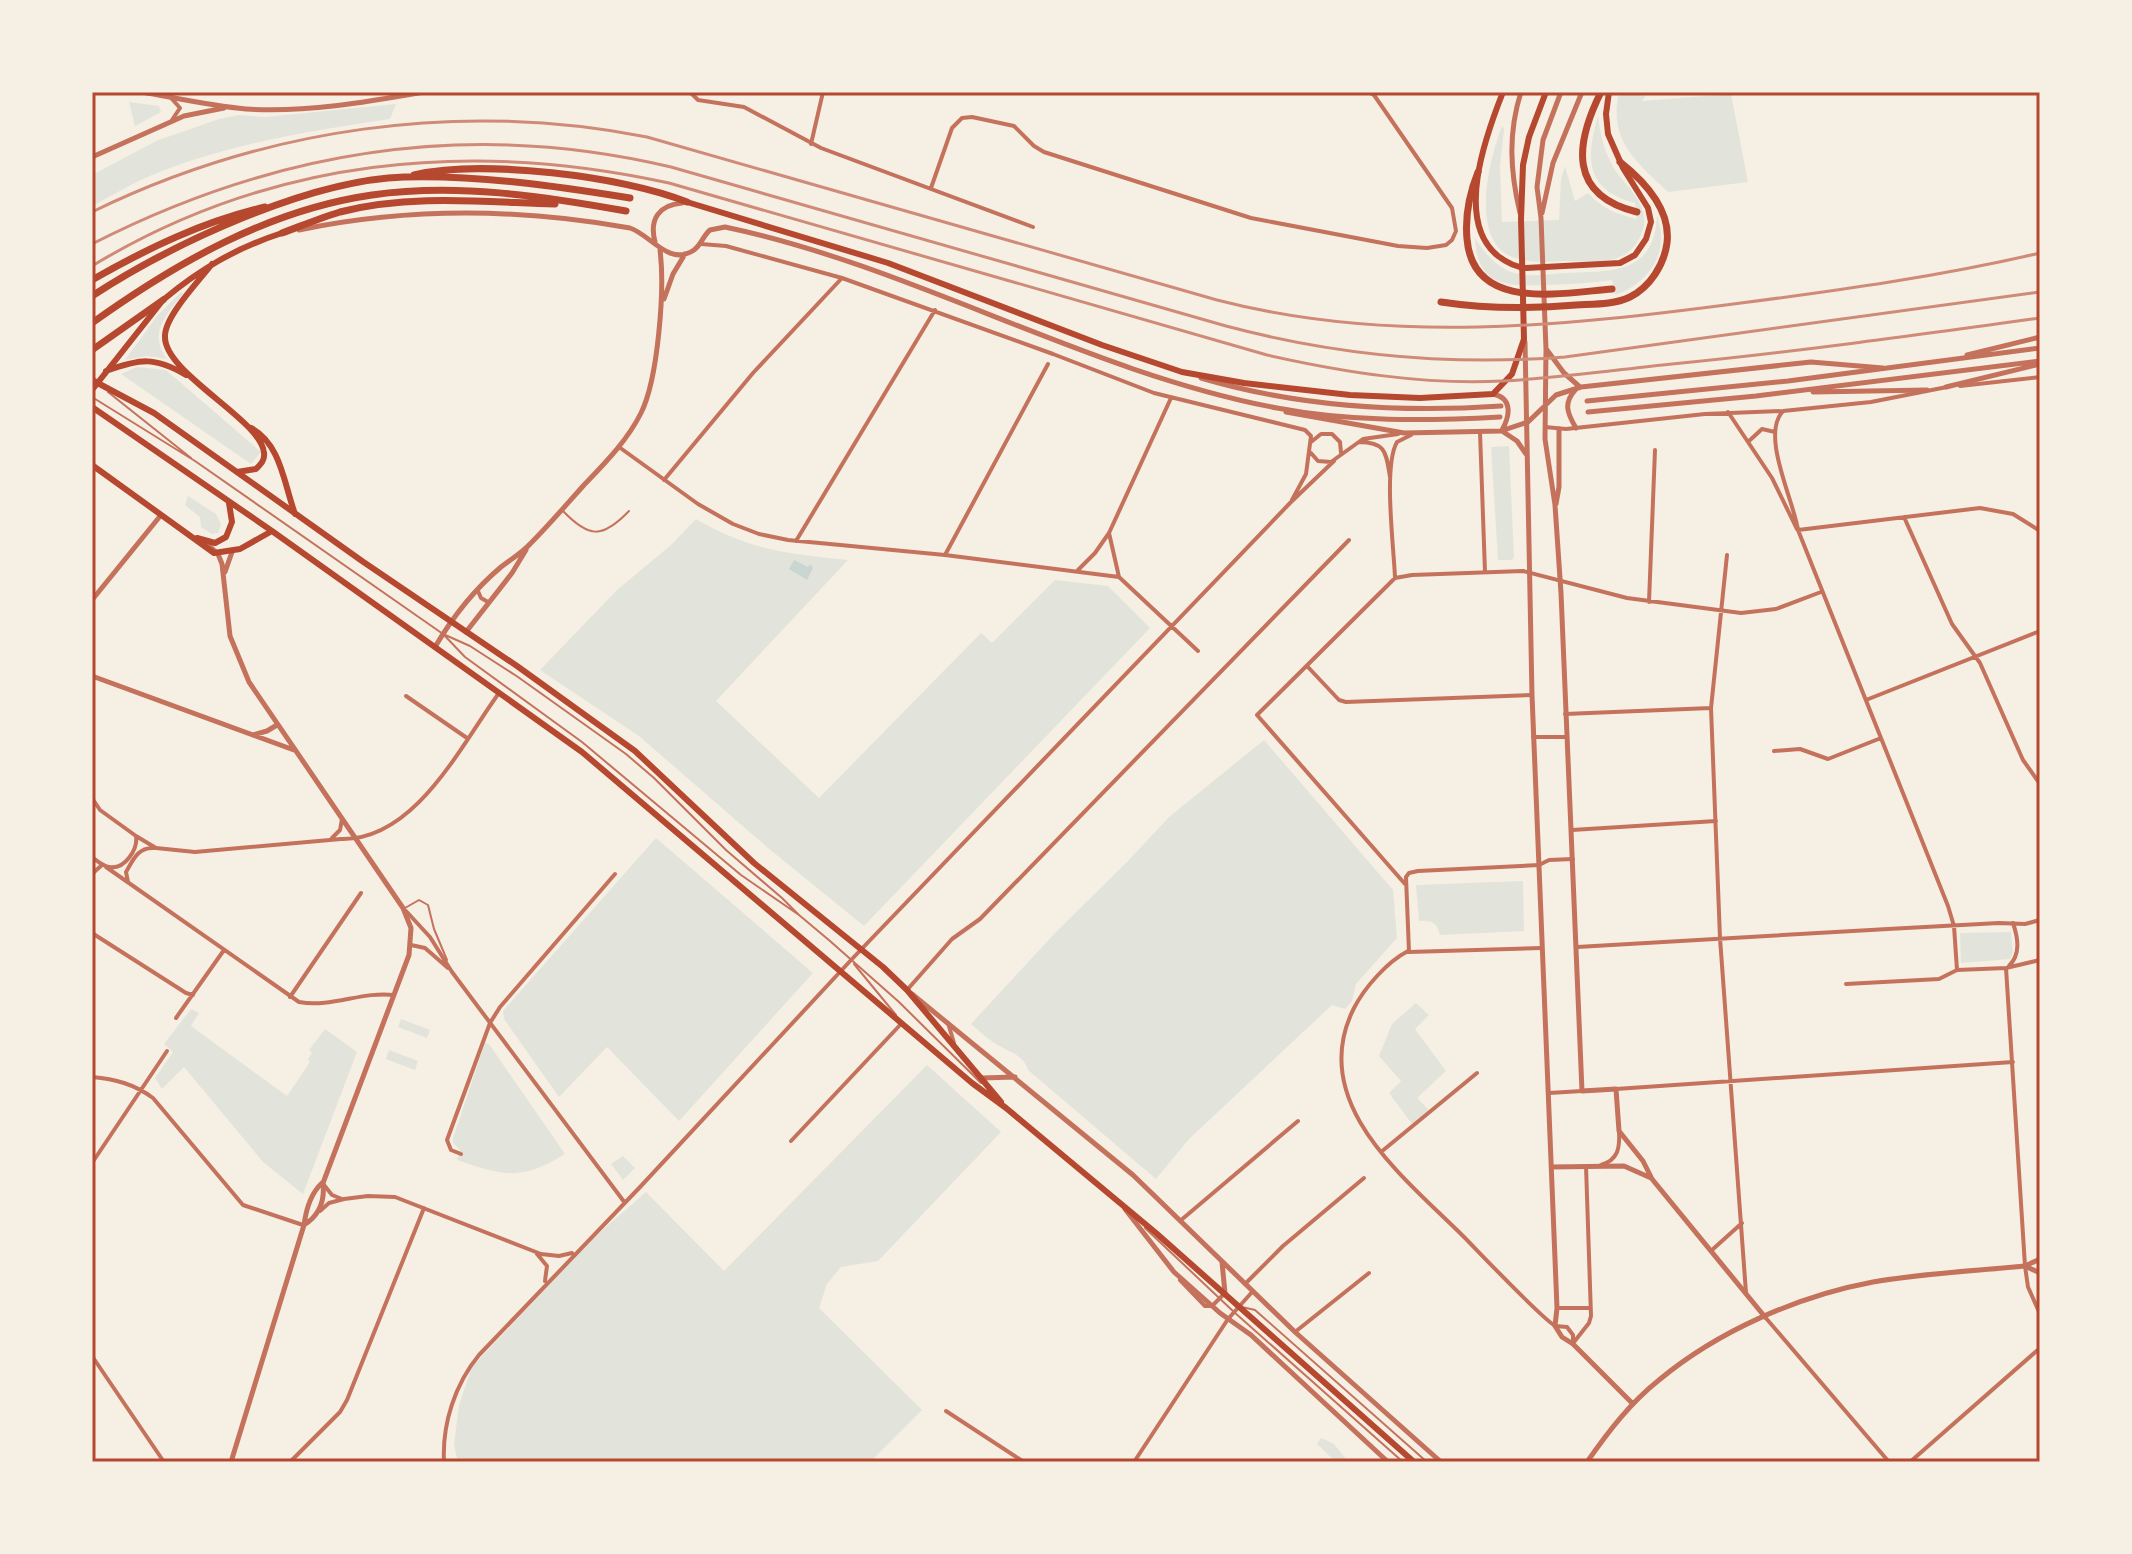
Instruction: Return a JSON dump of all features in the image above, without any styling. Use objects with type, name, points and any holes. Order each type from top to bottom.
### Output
[{"type":"highway","points":[[1601,92],[1583,136],[1583,167],[1591,185],[1601,196],[1613,204],[1637,212]]},
{"type":"highway","points":[[1441,302],[1480,308],[1536,308],[1614,302],[1642,289],[1658,271],[1664,256],[1666,223],[1650,193],[1620,162]]},
{"type":"highway","points":[[92,280],[145,250],[211,222],[342,186],[437,171],[537,172],[628,186],[687,202]]},
{"type":"highway","points":[[1478,172],[1472,191],[1467,234],[1472,262],[1486,280],[1515,292],[1561,293],[1612,289]]},
{"type":"highway","points":[[404,177],[524,183],[630,198]]},
{"type":"highway","points":[[92,323],[199,253],[251,231],[341,201],[405,192],[460,192],[536,197],[626,211]]},
{"type":"highway","points":[[92,296],[164,254],[290,201]]},
{"type":"highway","points":[[282,233],[342,212],[397,203],[444,201],[590,205]]},
{"type":"highway","points":[[92,350],[163,300]]},
{"type":"main road","points":[[1503,92],[1478,172],[1477,222],[1486,243],[1502,259],[1521,268],[1616,264],[1635,255],[1642,247],[1651,222],[1648,208],[1620,162],[1607,126],[1609,92]]},
{"type":"main road","points":[[687,202],[888,263],[1102,345],[1182,372],[1244,383],[1350,395],[1420,398],[1493,394],[1512,374],[1524,339],[1521,219],[1525,157],[1546,92]]},
{"type":"main road","points":[[96,387],[163,300],[212,264],[245,246],[282,233]]},
{"type":"main road","points":[[212,264],[170,321],[165,333],[169,351],[192,378],[262,434],[272,446],[295,514]]},
{"type":"main road","points":[[106,371],[136,362],[153,361],[166,364],[192,378]]},
{"type":"main road","points":[[92,380],[96,387],[145,407],[635,751],[754,863],[907,990],[1006,1108]]},
{"type":"main road","points":[[92,407],[582,752],[972,1083],[1122,1205],[1414,1462]]},
{"type":"main road","points":[[237,472],[256,469],[264,457],[263,448],[247,425]]},
{"type":"main road","points":[[92,465],[202,547],[218,554],[232,552],[272,531]]},
{"type":"main road","points":[[191,536],[215,543],[226,537],[232,522],[229,503]]},
{"type":"street","points":[[142,92],[229,107],[288,109],[424,92]]},
{"type":"street","points":[[690,92],[698,100],[748,108],[811,144],[1033,227]]},
{"type":"street","points":[[811,144],[823,92]]},
{"type":"street","points":[[1521,92],[1512,130],[1511,155],[1521,219]]},
{"type":"street","points":[[1561,92],[1539,157],[1537,187],[1547,377],[1545,427],[1547,464],[1555,505],[1560,583],[1582,1091]]},
{"type":"street","points":[[1541,218],[1553,163],[1582,92]]},
{"type":"street","points":[[931,188],[954,126],[962,118],[972,117],[1014,126],[1044,152],[1251,218],[1417,248],[1446,245],[1452,240],[1456,227],[1452,208],[1374,93]]},
{"type":"street","points":[[169,97],[177,103],[180,111],[171,122]]},
{"type":"street","points":[[92,157],[198,111],[229,107]]},
{"type":"street","points":[[662,304],[659,248],[652,226],[656,214],[669,205],[687,202]]},
{"type":"street","points":[[282,233],[376,216],[486,211],[621,227],[643,233],[659,248],[670,253],[686,253]]},
{"type":"street","points":[[699,245],[707,231],[720,226],[800,246],[902,280],[1127,366],[1316,419],[1413,434],[1501,431],[1528,422],[1561,392],[1579,388],[1811,362],[1883,368]]},
{"type":"street","points":[[465,633],[529,546],[619,447],[634,425],[646,401],[662,304],[673,274],[686,253],[708,243],[842,278],[935,310],[1135,387],[1303,429],[1310,433],[1310,451],[1305,477],[1291,502]]},
{"type":"street","points":[[663,480],[770,354],[842,278]]},
{"type":"street","points":[[796,541],[935,310]]},
{"type":"street","points":[[1955,359],[2040,337]]},
{"type":"street","points":[[1524,339],[1533,737],[1557,1308],[1555,1326]]},
{"type":"street","points":[[1587,401],[1720,389],[2040,348]]},
{"type":"street","points":[[1546,349],[1579,388]]},
{"type":"street","points":[[1946,387],[2040,362]]},
{"type":"street","points":[[1588,412],[2040,362]]},
{"type":"street","points":[[945,555],[1048,364]]},
{"type":"street","points":[[1182,372],[1244,390],[1313,403],[1419,409],[1501,406]]},
{"type":"street","points":[[1528,422],[1559,429],[1728,412],[1783,411],[1871,402],[1946,387],[2040,377]]},
{"type":"street","points":[[1576,428],[1567,405],[1579,388]]},
{"type":"street","points":[[1780,393],[1927,390]]},
{"type":"street","points":[[1493,394],[1502,397],[1509,408],[1501,431]]},
{"type":"street","points":[[1078,570],[1109,533],[1171,398]]},
{"type":"street","points":[[1276,408],[1408,420],[1500,417]]},
{"type":"street","points":[[1783,411],[1776,420],[1775,432],[1782,475],[1798,530],[1954,926],[1957,970]]},
{"type":"street","points":[[1728,412],[1772,478],[1798,530]]},
{"type":"street","points":[[1555,505],[1559,487],[1559,429]]},
{"type":"street","points":[[1749,441],[1762,429],[1775,432]]},
{"type":"street","points":[[1501,431],[1514,439],[1527,457]]},
{"type":"street","points":[[1480,432],[1485,572]]},
{"type":"street","points":[[444,1462],[448,1421],[465,1375],[479,1355],[542,1287],[625,1203],[861,949],[1291,502],[1358,442],[1370,437],[1404,433]]},
{"type":"street","points":[[1311,443],[1321,434],[1332,434],[1340,442],[1341,456]]},
{"type":"street","points":[[1395,578],[1391,484],[1393,448],[1413,434]]},
{"type":"street","points":[[1358,442],[1373,442],[1382,448],[1391,484]]},
{"type":"street","points":[[619,447],[710,511],[741,528],[772,538],[945,555],[1119,577],[1198,651]]},
{"type":"street","points":[[1649,602],[1655,450]]},
{"type":"street","points":[[1310,451],[1318,461],[1334,461]]},
{"type":"street","points":[[1798,530],[1992,509],[2018,516],[2040,531]]},
{"type":"street","points":[[92,600],[161,515]]},
{"type":"street","points":[[1904,517],[1948,616],[1973,657],[1980,663],[2023,760],[2040,784]]},
{"type":"street","points":[[1109,533],[1119,577]]},
{"type":"street","points":[[202,540],[218,554],[224,577],[227,620],[236,653],[254,690],[403,908],[430,937],[452,972],[575,1140],[625,1203]]},
{"type":"street","points":[[1349,540],[980,919],[950,941],[907,990],[1133,1175],[1295,1332],[1441,1462]]},
{"type":"street","points":[[435,647],[451,623],[499,568],[529,546]]},
{"type":"street","points":[[224,577],[232,552]]},
{"type":"street","points":[[1727,555],[1711,708],[1720,938],[1746,1293]]},
{"type":"street","points":[[1405,884],[1257,715],[1395,578],[1528,572],[1560,583],[1649,602],[1746,613],[1770,611],[1821,592]]},
{"type":"street","points":[[478,591],[481,598],[488,602]]},
{"type":"street","points":[[1866,700],[2040,631]]},
{"type":"street","points":[[1307,666],[1339,700],[1346,702],[1532,695]]},
{"type":"street","points":[[92,676],[295,750]]},
{"type":"street","points":[[129,885],[126,872],[139,851],[145,848],[220,852],[357,840],[399,819],[419,803],[499,693]]},
{"type":"street","points":[[406,696],[467,738]]},
{"type":"street","points":[[1565,714],[1711,708]]},
{"type":"street","points":[[252,735],[264,733],[277,725]]},
{"type":"street","points":[[1533,737],[1566,737]]},
{"type":"street","points":[[1774,751],[1800,749],[1828,759],[1881,738]]},
{"type":"street","points":[[92,798],[97,808],[156,848]]},
{"type":"street","points":[[322,841],[338,833],[342,819]]},
{"type":"street","points":[[1572,830],[1716,821]]},
{"type":"street","points":[[92,874],[104,866],[123,864],[136,846],[136,836]]},
{"type":"street","points":[[92,857],[302,1003],[320,1004],[376,994],[394,995]]},
{"type":"street","points":[[1408,951],[1407,875],[1413,872],[1539,865],[1549,860],[1573,859]]},
{"type":"street","points":[[461,1154],[451,1150],[447,1140],[490,1023],[500,1007],[615,874]]},
{"type":"street","points":[[290,997],[361,893]]},
{"type":"street","points":[[231,1462],[310,1200],[323,1183],[411,945],[410,923],[403,908]]},
{"type":"street","points":[[1577,947],[2025,924],[2040,920]]},
{"type":"street","points":[[2013,923],[2017,953],[2006,968],[2025,1266],[2028,1287],[2040,1314]]},
{"type":"street","points":[[92,933],[193,995]]},
{"type":"street","points":[[411,945],[425,948],[452,972]]},
{"type":"street","points":[[1408,951],[1541,948]]},
{"type":"street","points":[[176,1018],[224,950]]},
{"type":"street","points":[[1408,951],[1380,974],[1349,1020],[1342,1049],[1343,1076],[1350,1104],[1381,1152],[1555,1326],[1562,1337],[1573,1344],[1633,1404]]},
{"type":"street","points":[[1846,984],[1939,979],[1957,970],[2006,968],[2040,960]]},
{"type":"street","points":[[947,1020],[954,1043]]},
{"type":"street","points":[[791,1141],[903,1023]]},
{"type":"street","points":[[92,1163],[167,1051]]},
{"type":"street","points":[[1548,1093],[2013,1062]]},
{"type":"street","points":[[1381,1152],[1477,1073]]},
{"type":"street","points":[[92,1077],[122,1081],[141,1090],[169,1115],[243,1205],[304,1225]]},
{"type":"street","points":[[982,1078],[1016,1077]]},
{"type":"street","points":[[1598,1166],[1610,1162],[1620,1146],[1616,1089]]},
{"type":"street","points":[[1180,1221],[1298,1121]]},
{"type":"street","points":[[1619,1131],[1643,1161],[1652,1179],[1889,1462]]},
{"type":"street","points":[[1573,1344],[1589,1323],[1591,1308],[1586,1166]]},
{"type":"street","points":[[1551,1167],[1629,1167],[1652,1179]]},
{"type":"street","points":[[1245,1284],[1283,1246],[1364,1178]]},
{"type":"street","points":[[323,1183],[332,1195],[344,1199]]},
{"type":"street","points":[[318,1212],[323,1198],[323,1183]]},
{"type":"street","points":[[304,1225],[329,1203],[383,1195],[532,1251],[559,1256],[578,1249]]},
{"type":"street","points":[[1122,1205],[1174,1272],[1251,1335],[1388,1462]]},
{"type":"street","points":[[290,1462],[340,1412],[347,1400],[424,1208]]},
{"type":"street","points":[[1712,1250],[1742,1223]]},
{"type":"street","points":[[532,1251],[547,1266],[542,1287]]},
{"type":"street","points":[[1587,1462],[1633,1404],[1661,1378],[1696,1353],[1765,1317],[1829,1293],[1870,1282],[2025,1266],[2040,1259]]},
{"type":"street","points":[[1212,1306],[1222,1296],[1222,1261]]},
{"type":"street","points":[[2025,1266],[2040,1273]]},
{"type":"street","points":[[1295,1332],[1369,1273]]},
{"type":"street","points":[[1134,1462],[1228,1319],[1253,1291]]},
{"type":"street","points":[[1557,1308],[1591,1308]]},
{"type":"street","points":[[1910,1462],[2040,1348]]},
{"type":"street","points":[[92,1356],[164,1462]]},
{"type":"street","points":[[946,1411],[1024,1462]]},
{"type":"lane","points":[[96,387],[195,461],[443,634],[470,646],[518,677],[626,754],[799,915]]},
{"type":"lane","points":[[92,397],[195,461]]},
{"type":"lane","points":[[562,510],[577,525],[593,533],[613,525],[629,511]]},
{"type":"lane","points":[[443,634],[465,657],[582,742],[741,875],[799,915],[852,959],[1006,1108]]},
{"type":"lane","points":[[403,908],[419,900],[428,905],[452,972]]},
{"type":"lane","points":[[852,959],[863,977],[903,1023]]},
{"type":"lane","points":[[1237,1309],[1403,1462]]},
{"type":"lane","points":[[1237,1309],[1255,1310],[1427,1462]]},
{"type":"shaded area","points":[[1619,92],[1648,92],[1642,101],[1731,94],[1748,182],[1668,192],[1636,160],[1621,137],[1617,109]]},
{"type":"shaded area","points":[[129,102],[159,106],[161,112],[135,126]]},
{"type":"shaded area","points":[[396,104],[390,119],[299,134],[210,155],[152,175],[92,206],[92,175],[156,141],[219,119]]},
{"type":"shaded area","points":[[1598,116],[1602,140],[1611,163],[1642,208],[1644,226],[1634,246],[1617,258],[1595,261],[1527,261],[1500,249],[1491,236],[1486,199],[1492,159],[1502,126],[1502,222],[1559,220],[1561,179],[1565,166],[1575,201],[1588,193],[1610,210],[1637,219],[1635,203],[1607,190],[1593,171],[1591,146]]},
{"type":"shaded area","points":[[1657,215],[1661,241],[1654,264],[1638,283],[1615,295],[1612,280],[1508,284],[1489,275],[1477,254],[1475,238],[1495,262],[1518,274],[1615,269],[1640,259],[1649,249]]},
{"type":"shaded area","points":[[181,292],[183,294],[165,317],[159,333],[167,359],[147,356],[125,360],[157,316]]},
{"type":"shaded area","points":[[137,367],[166,370],[261,452],[251,464],[121,374]]},
{"type":"shaded area","points":[[1509,446],[1514,557],[1512,560],[1498,560],[1491,447]]},
{"type":"shaded area","points":[[188,496],[216,514],[221,524],[218,533],[212,534],[201,527],[200,517],[185,505]]},
{"type":"shaded area","points":[[696,519],[734,538],[769,549],[848,560],[716,701],[819,798],[981,633],[992,643],[1055,580],[1108,586],[1150,628],[864,926],[639,736],[540,670],[617,590],[671,545]]},
{"type":"shaded area","points":[[794,560],[808,567],[810,564],[813,568],[807,580],[789,569]]},
{"type":"shaded area","points":[[1264,740],[1393,890],[1397,938],[1356,984],[1352,1001],[1345,1009],[1332,1005],[1189,1139],[1156,1179],[1028,1070],[1020,1057],[991,1041],[971,1024],[1169,817]]},
{"type":"shaded area","points":[[656,838],[813,973],[679,1121],[607,1047],[559,1097],[504,1019],[503,1011]]},
{"type":"shaded area","points":[[1523,881],[1524,931],[1440,935],[1433,923],[1419,921],[1416,885]]},
{"type":"shaded area","points":[[2011,932],[2013,952],[2010,959],[1961,963],[1960,933]]},
{"type":"shaded area","points":[[1416,1003],[1429,1015],[1415,1029],[1446,1071],[1417,1098],[1429,1110],[1412,1124],[1389,1093],[1401,1081],[1379,1056],[1392,1024]]},
{"type":"shaded area","points":[[191,1009],[199,1013],[191,1026],[287,1096],[310,1062],[308,1059],[312,1053],[309,1050],[325,1029],[357,1052],[303,1194],[263,1162],[184,1067],[162,1089],[155,1078],[173,1052],[164,1044]]},
{"type":"shaded area","points":[[401,1019],[430,1030],[427,1038],[398,1027]]},
{"type":"shaded area","points":[[485,1043],[489,1044],[565,1154],[536,1169],[512,1173],[488,1170],[457,1160],[460,1150],[453,1143],[453,1138]]},
{"type":"shaded area","points":[[389,1050],[418,1061],[415,1070],[386,1059]]},
{"type":"shaded area","points":[[927,1065],[1001,1132],[878,1261],[841,1267],[827,1284],[819,1308],[922,1410],[870,1462],[458,1462],[454,1445],[459,1405],[472,1367],[590,1241],[646,1192],[724,1271]]},
{"type":"shaded area","points":[[623,1156],[635,1168],[623,1180],[611,1164]]},
{"type":"shaded area","points":[[1321,1438],[1334,1444],[1346,1459],[1336,1462],[1317,1444]]},
{"type":"railway","points":[[92,212],[158,183],[225,160],[294,142],[364,129],[434,122],[505,121],[576,126],[647,137],[1217,300],[1282,314],[1347,323],[1478,327],[1610,319],[1854,288],[2040,253]]},
{"type":"railway","points":[[92,244],[161,212],[232,186],[303,166],[375,152],[448,145],[522,146],[596,153],[671,167],[1226,326],[1310,345],[1394,356],[1479,360],[1565,357],[2040,292]]},
{"type":"railway","points":[[92,266],[160,230],[229,201],[300,181],[372,168],[445,161],[520,162],[594,170],[669,183],[1267,355],[1354,372],[1413,379],[1472,382],[1566,376],[1810,349],[2040,318]]}]
